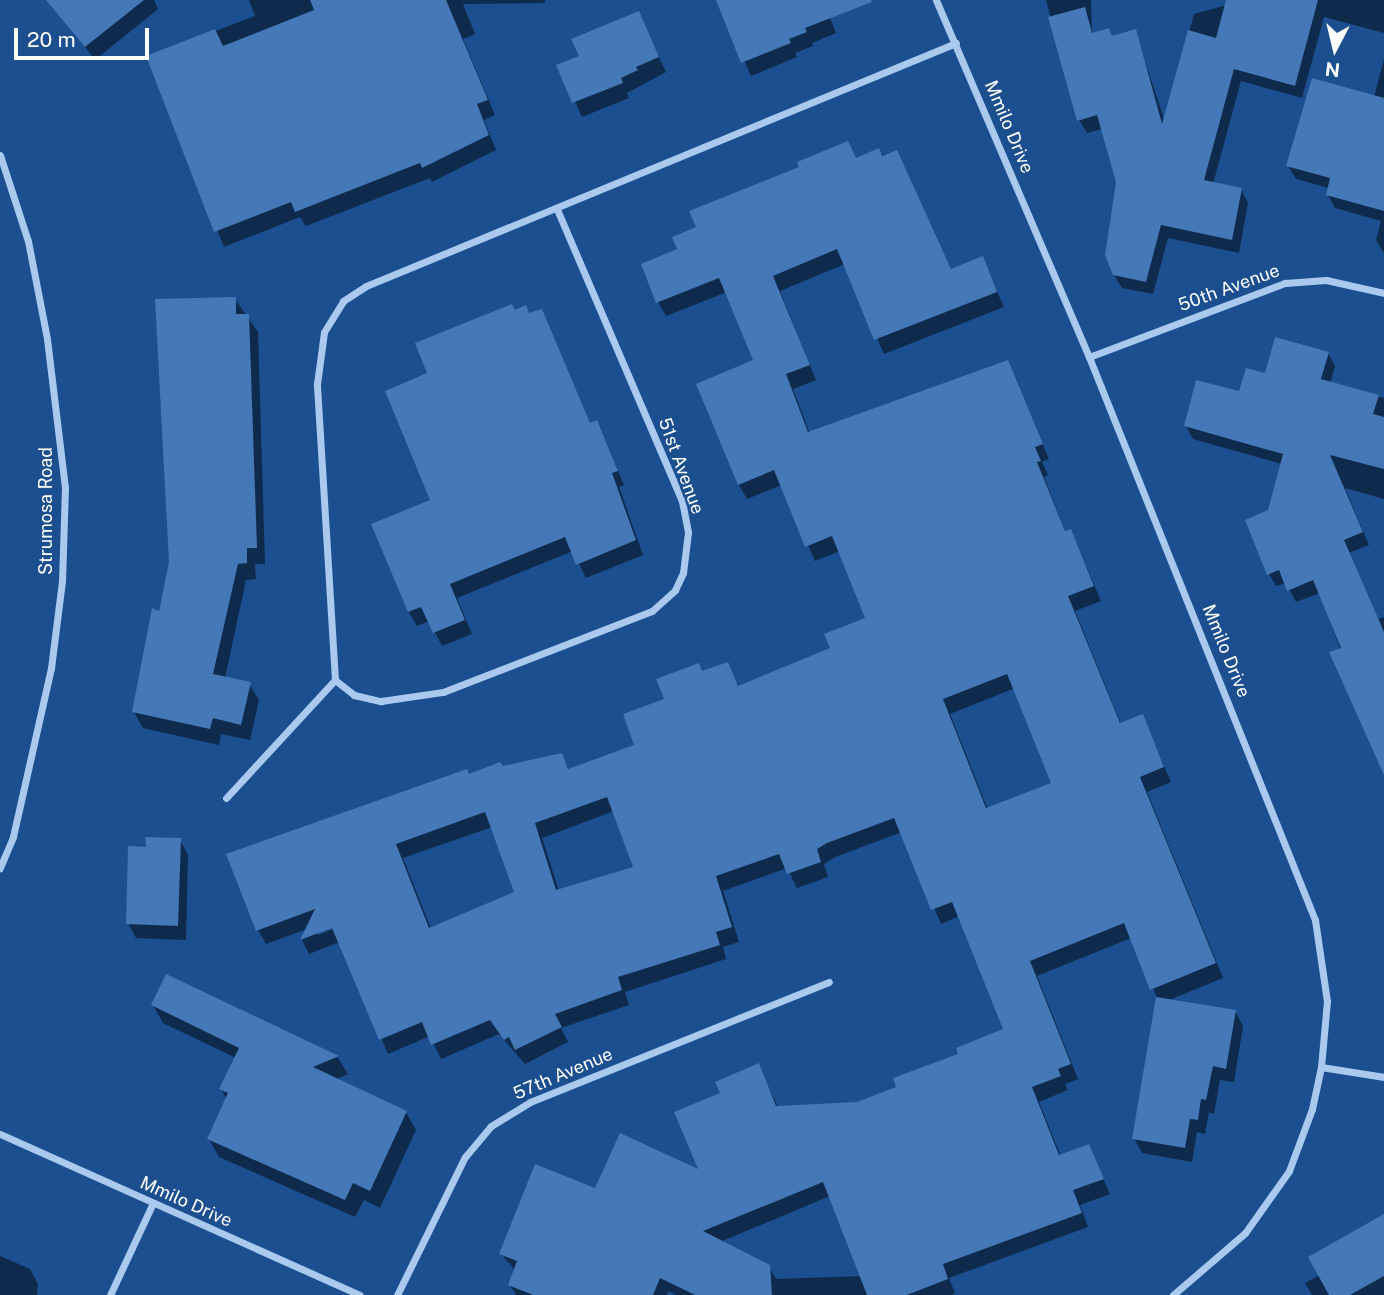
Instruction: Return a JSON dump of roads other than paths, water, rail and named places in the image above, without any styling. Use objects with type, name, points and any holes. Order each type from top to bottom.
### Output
[{"type":"street","name":"Mmilo Drive","points":[[936,0],[1089,357],[1304,883],[1315,920],[1327,1001],[1321,1067],[1312,1110],[1289,1171],[1245,1233],[1173,1295]]},
{"type":"street","points":[[226,798],[335,680],[317,384],[318,358],[331,315],[366,286],[956,43]]},
{"type":"street","name":"Strumosa Road","points":[[0,155],[28,241],[47,339],[65,486],[62,581],[51,668],[13,837],[0,868]]},
{"type":"street","name":"51st Avenue","points":[[335,680],[355,695],[381,701],[443,692],[652,611],[675,590],[683,573],[688,532],[682,501],[557,209]]},
{"type":"street","name":"50th Avenue","points":[[1089,357],[1285,283],[1326,279],[1384,293]]},
{"type":"street","name":"57th Avenue","points":[[397,1295],[465,1157],[491,1126],[530,1102],[829,982]]},
{"type":"street","points":[[1321,1067],[1384,1077]]},
{"type":"street","name":"Mmilo Drive","points":[[0,1133],[152,1205],[360,1295]]},
{"type":"street","points":[[110,1295],[152,1205]]}]
